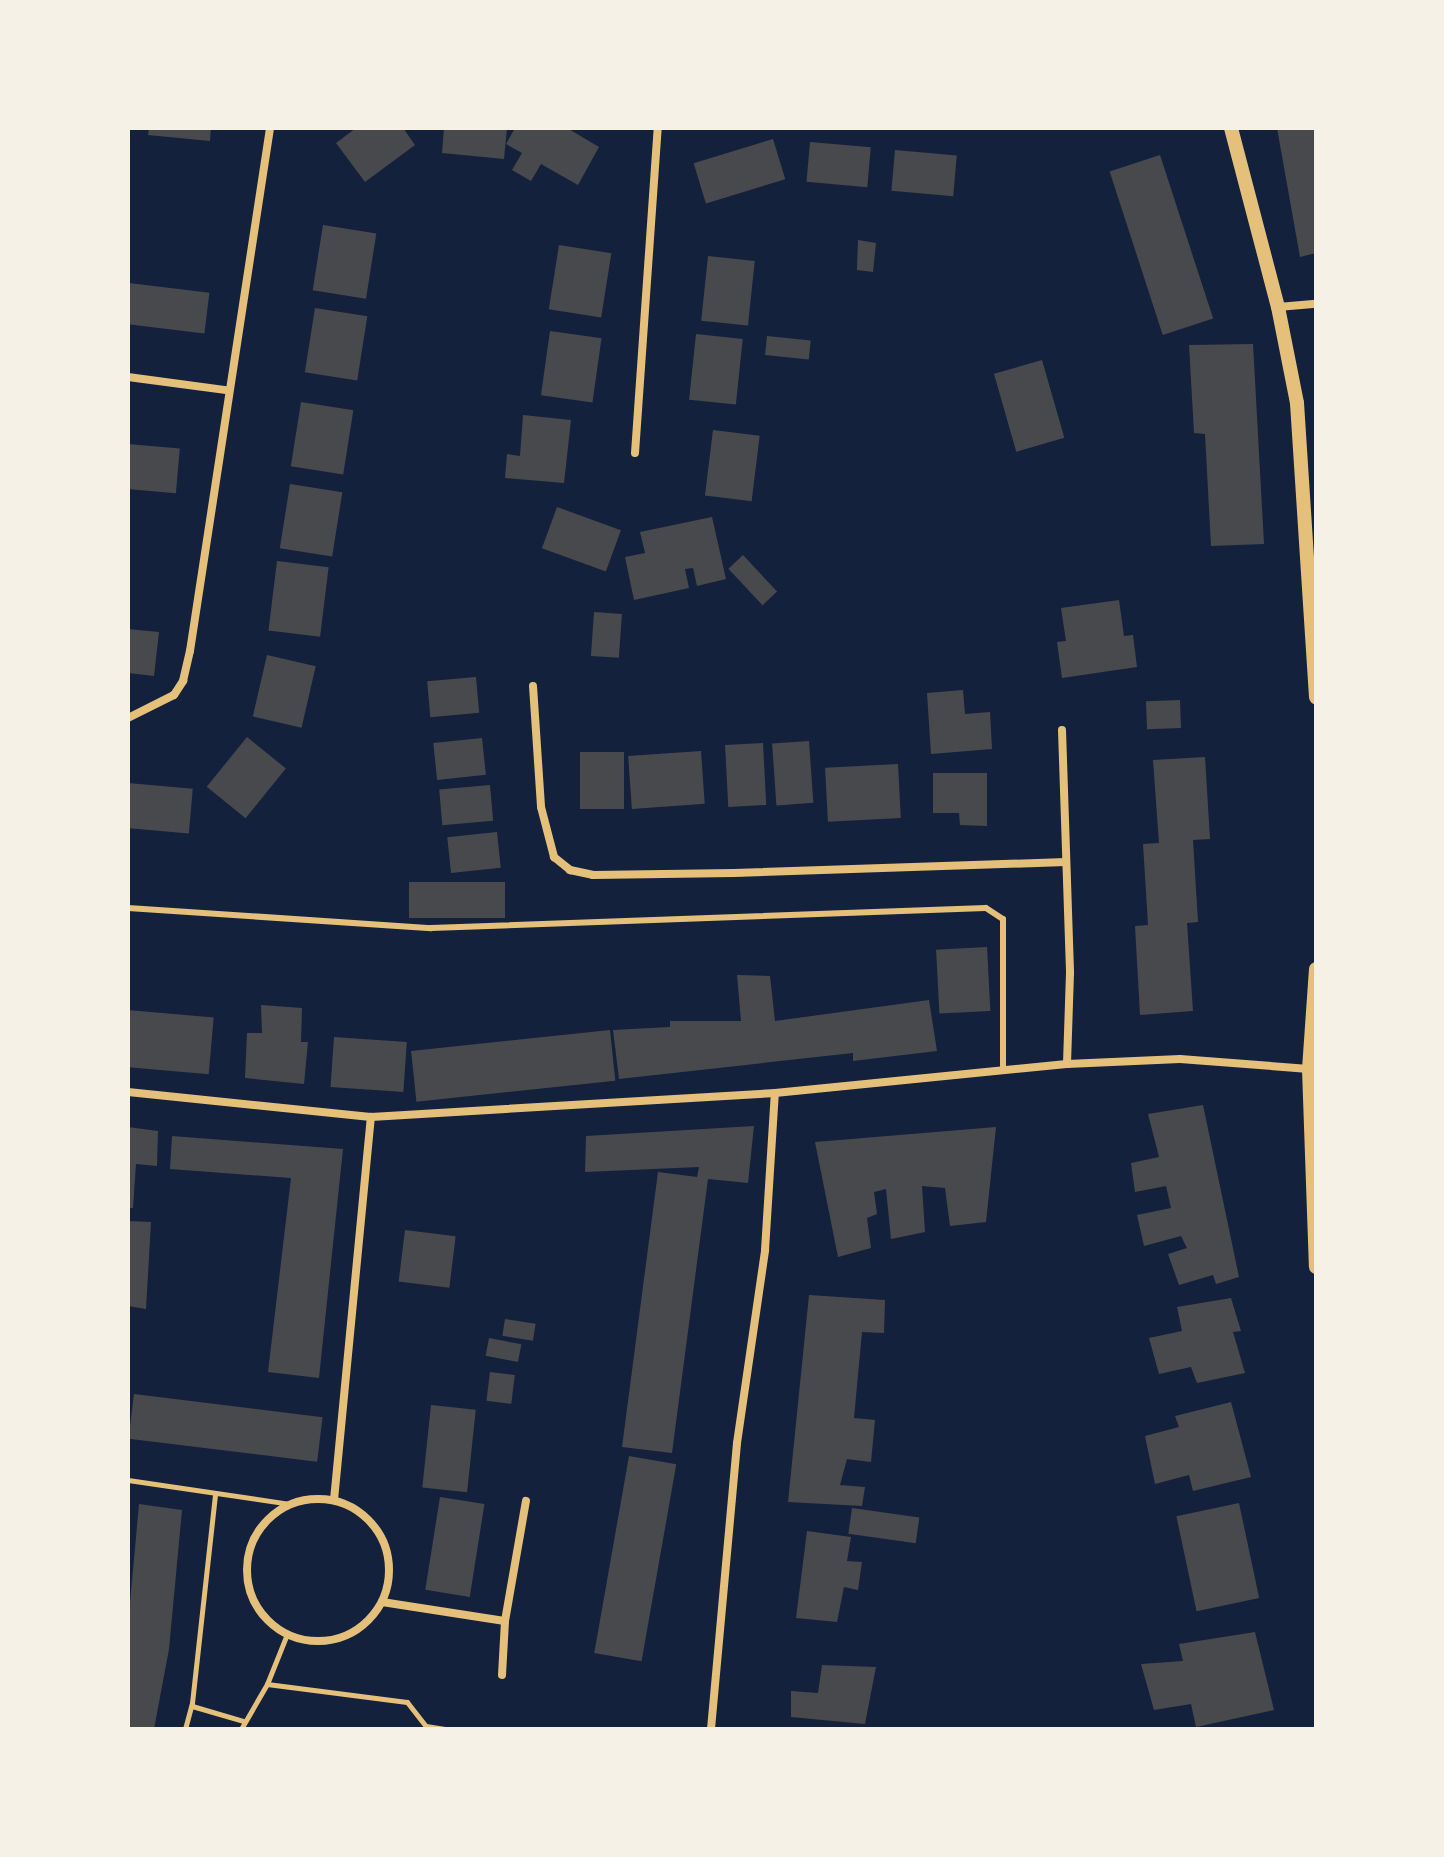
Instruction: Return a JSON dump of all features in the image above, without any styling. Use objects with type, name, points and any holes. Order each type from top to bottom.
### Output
[{"type":"street","points":[[128,718],[160,705],[183,681],[226,390],[270,128]]},
{"type":"street","points":[[635,453],[658,128]]},
{"type":"street","points":[[1231,128],[1278,307],[1303,450],[1316,697]]},
{"type":"street","points":[[1278,307],[1316,304]]},
{"type":"street","points":[[128,377],[226,390]]},
{"type":"street","points":[[533,686],[543,819],[554,857],[570,870],[593,875],[734,873],[1066,862]]},
{"type":"street","points":[[1062,730],[1067,1064]]},
{"type":"street","points":[[1316,969],[1309,1069],[1316,1267]]},
{"type":"street","points":[[128,1092],[371,1117],[775,1093],[1067,1064],[1180,1059],[1309,1069]]},
{"type":"street","points":[[711,1729],[737,1443],[765,1250],[775,1093]]},
{"type":"street","points":[[334,1500],[371,1117]]},
{"type":"street","points":[[334,1500],[362,1515],[382,1540],[389,1560],[382,1602],[367,1623],[347,1636],[323,1642],[287,1634],[259,1612],[246,1565],[252,1541],[266,1521],[291,1504],[334,1500]]},
{"type":"street","points":[[502,1675],[505,1621],[526,1501]]},
{"type":"street","points":[[382,1602],[505,1621]]},
{"type":"lane","points":[[128,908],[431,928],[986,908],[1003,919],[1003,1071]]},
{"type":"path","points":[[128,1480],[291,1504]]},
{"type":"path","points":[[185,1729],[192,1706],[215,1495]]},
{"type":"path","points":[[241,1729],[267,1684],[287,1634]]},
{"type":"path","points":[[267,1684],[407,1702],[426,1726],[445,1729]]},
{"type":"path","points":[[192,1706],[243,1721]]},
{"type":"building","points":[[149,128],[211,128],[210,141],[148,135]]},
{"type":"building","points":[[356,128],[403,128],[415,145],[365,182],[336,143]]},
{"type":"building","points":[[444,128],[507,128],[504,159],[442,153]]},
{"type":"building","points":[[515,128],[567,128],[599,147],[578,185],[541,164],[531,181],[512,170],[522,153],[506,144]]},
{"type":"building","points":[[1277,128],[1316,128],[1316,253],[1300,257]]},
{"type":"building","points":[[773,139],[785,179],[706,203],[694,163]]},
{"type":"building","points":[[810,142],[871,147],[867,187],[807,182]]},
{"type":"building","points":[[895,150],[957,155],[953,196],[891,191]]},
{"type":"building","points":[[1160,155],[1213,319],[1163,335],[1110,171]]},
{"type":"building","points":[[323,225],[376,233],[366,299],[313,290]]},
{"type":"building","points":[[858,240],[876,243],[873,272],[857,270]]},
{"type":"building","points":[[559,245],[611,253],[601,317],[549,309]]},
{"type":"building","points":[[708,256],[755,261],[748,326],[701,321]]},
{"type":"building","points":[[129,283],[209,293],[204,334],[128,324]]},
{"type":"building","points":[[315,308],[367,316],[357,380],[305,372]]},
{"type":"building","points":[[550,331],[601,338],[592,403],[541,395]]},
{"type":"building","points":[[696,334],[743,339],[736,405],[689,400]]},
{"type":"building","points":[[767,336],[811,341],[809,359],[765,355]]},
{"type":"building","points":[[1253,344],[1264,544],[1211,546],[1205,434],[1194,433],[1189,345]]},
{"type":"building","points":[[1042,360],[1064,438],[1016,452],[994,374]]},
{"type":"building","points":[[301,402],[353,410],[343,474],[291,466]]},
{"type":"building","points":[[523,415],[571,420],[564,483],[505,478],[507,454],[520,456]]},
{"type":"building","points":[[713,430],[760,436],[752,501],[705,496]]},
{"type":"building","points":[[128,444],[180,449],[176,493],[128,489]]},
{"type":"building","points":[[290,484],[342,492],[332,556],[280,548]]},
{"type":"building","points":[[557,507],[621,530],[606,572],[542,548]]},
{"type":"building","points":[[712,517],[726,579],[697,586],[693,568],[685,569],[689,588],[634,600],[625,557],[645,553],[640,532]]},
{"type":"building","points":[[743,555],[777,592],[762,605],[728,569]]},
{"type":"building","points":[[277,561],[329,567],[320,637],[268,630]]},
{"type":"building","points":[[1119,600],[1124,636],[1133,635],[1137,667],[1062,678],[1057,642],[1066,641],[1061,608]]},
{"type":"building","points":[[594,612],[622,614],[619,658],[591,656]]},
{"type":"building","points":[[128,629],[159,632],[154,676],[128,673]]},
{"type":"building","points":[[267,655],[316,666],[302,728],[253,716]]},
{"type":"building","points":[[476,677],[479,713],[430,717],[427,681]]},
{"type":"building","points":[[963,690],[965,714],[990,712],[992,749],[931,754],[927,693]]},
{"type":"building","points":[[1180,700],[1181,728],[1147,729],[1146,701]]},
{"type":"building","points":[[247,737],[286,768],[246,818],[207,787]]},
{"type":"building","points":[[482,738],[486,775],[437,780],[433,743]]},
{"type":"building","points":[[809,741],[813,803],[776,805],[772,744]]},
{"type":"building","points":[[763,743],[766,805],[728,807],[725,745]]},
{"type":"building","points":[[701,751],[705,804],[632,809],[628,756]]},
{"type":"building","points":[[580,752],[624,752],[624,809],[580,809]]},
{"type":"building","points":[[1205,757],[1210,839],[1193,840],[1198,922],[1187,923],[1193,1011],[1140,1015],[1135,926],[1148,925],[1143,844],[1159,843],[1153,760]]},
{"type":"building","points":[[898,764],[901,818],[828,822],[825,768]]},
{"type":"building","points":[[933,773],[987,773],[987,826],[960,825],[959,813],[933,813]]},
{"type":"building","points":[[128,783],[193,789],[189,833],[128,828]]},
{"type":"building","points":[[490,785],[493,821],[442,825],[439,789]]},
{"type":"building","points":[[497,832],[501,868],[451,873],[447,837]]},
{"type":"building","points":[[409,882],[505,882],[505,918],[409,918]]},
{"type":"building","points":[[987,947],[990,1011],[939,1014],[936,950]]},
{"type":"building","points":[[737,975],[770,976],[775,1021],[929,1000],[937,1051],[853,1061],[853,1053],[619,1079],[613,1030],[670,1027],[670,1021],[741,1021]]},
{"type":"building","points":[[261,1005],[302,1008],[301,1042],[308,1042],[304,1084],[245,1078],[247,1033],[262,1033]]},
{"type":"building","points":[[128,1010],[214,1017],[209,1074],[128,1067]]},
{"type":"building","points":[[610,1030],[615,1081],[416,1102],[411,1051]]},
{"type":"building","points":[[334,1037],[407,1042],[403,1092],[331,1087]]},
{"type":"building","points":[[1203,1105],[1239,1277],[1216,1284],[1213,1275],[1179,1285],[1168,1254],[1187,1248],[1181,1236],[1144,1246],[1137,1215],[1171,1208],[1166,1186],[1135,1192],[1131,1163],[1159,1157],[1148,1114]]},
{"type":"building","points":[[754,1126],[748,1183],[708,1179],[672,1453],[622,1447],[658,1172],[697,1177],[699,1167],[585,1172],[586,1136]]},
{"type":"building","points":[[128,1127],[158,1131],[157,1166],[136,1164],[133,1208],[128,1208]]},
{"type":"building","points":[[996,1127],[986,1222],[950,1226],[945,1188],[922,1186],[925,1232],[891,1239],[886,1189],[874,1192],[877,1214],[867,1218],[871,1248],[838,1257],[815,1142]]},
{"type":"building","points":[[172,1136],[343,1149],[319,1378],[268,1372],[291,1178],[170,1169]]},
{"type":"building","points":[[128,1221],[151,1222],[146,1309],[128,1306]]},
{"type":"building","points":[[405,1230],[456,1236],[449,1288],[399,1282]]},
{"type":"building","points":[[809,1295],[885,1300],[884,1333],[862,1332],[854,1418],[875,1420],[871,1462],[847,1459],[840,1485],[865,1487],[862,1506],[788,1502]]},
{"type":"building","points":[[1231,1298],[1241,1331],[1233,1332],[1245,1373],[1197,1383],[1191,1367],[1159,1374],[1149,1338],[1182,1331],[1177,1307]]},
{"type":"building","points":[[505,1319],[536,1324],[533,1341],[502,1336]]},
{"type":"building","points":[[489,1338],[521,1344],[518,1362],[486,1356]]},
{"type":"building","points":[[490,1372],[515,1375],[511,1404],[486,1401]]},
{"type":"building","points":[[134,1394],[323,1417],[317,1462],[129,1439]]},
{"type":"building","points":[[1231,1402],[1251,1477],[1193,1491],[1189,1475],[1155,1484],[1145,1436],[1179,1427],[1175,1416]]},
{"type":"building","points":[[431,1405],[476,1410],[467,1492],[422,1488]]},
{"type":"building","points":[[629,1456],[676,1464],[642,1661],[594,1653]]},
{"type":"building","points":[[440,1497],[484,1504],[470,1597],[425,1590]]},
{"type":"building","points":[[1239,1503],[1259,1598],[1197,1611],[1176,1516]]},
{"type":"building","points":[[139,1504],[182,1510],[169,1649],[154,1729],[128,1729],[128,1625]]},
{"type":"building","points":[[852,1508],[919,1517],[916,1543],[848,1534]]},
{"type":"building","points":[[807,1531],[851,1537],[847,1561],[862,1562],[858,1590],[844,1587],[837,1622],[796,1618]]},
{"type":"building","points":[[1255,1632],[1274,1710],[1196,1727],[1191,1704],[1154,1710],[1141,1664],[1183,1661],[1179,1644]]},
{"type":"building","points":[[822,1665],[876,1667],[865,1724],[791,1717],[791,1691],[818,1693]]}]
